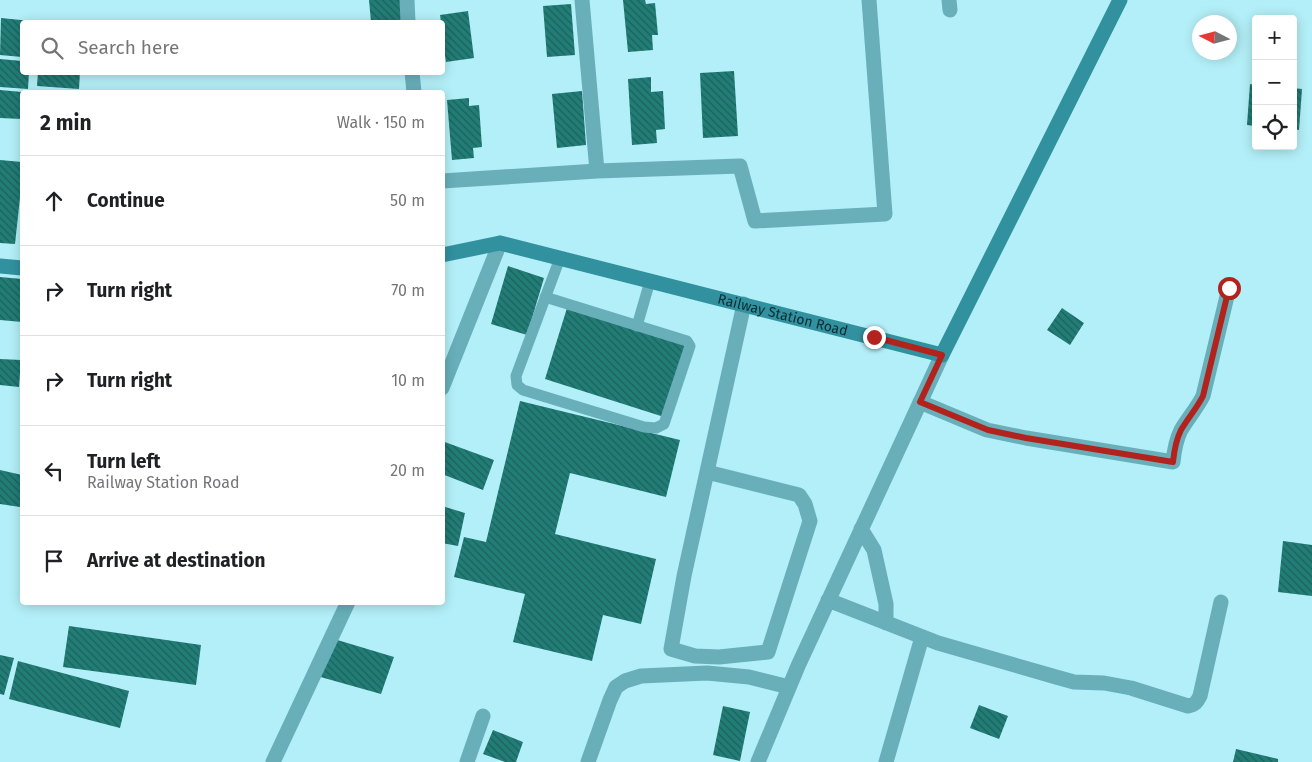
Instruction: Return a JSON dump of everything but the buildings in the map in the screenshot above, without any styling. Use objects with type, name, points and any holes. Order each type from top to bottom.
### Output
[{"type":"street","points":[[406,0],[408,20]]},
{"type":"street","points":[[582,0],[597,171]]},
{"type":"street","points":[[445,181],[597,171],[740,166],[755,221],[885,214],[869,0]]},
{"type":"street","points":[[758,762],[828,600],[942,355],[1120,0]]},
{"type":"street","points":[[412,75],[414,90]]},
{"type":"street","points":[[445,380],[500,243]]},
{"type":"street","name":"Railway Station Road","points":[[445,254],[500,243],[942,355]]},
{"type":"street","points":[[0,266],[20,268]]},
{"type":"street","points":[[920,402],[988,430],[1173,462],[1180,431],[1203,396],[1229,288]]},
{"type":"street","points":[[707,472],[799,495],[805,504],[810,521],[768,652],[719,657],[695,656],[671,649],[684,576],[744,304]]},
{"type":"street","points":[[861,529],[874,550],[886,604],[886,623]]},
{"type":"street","points":[[828,600],[938,643],[1074,682],[1104,683],[1131,688],[1188,706],[1197,702],[1200,696],[1221,602]]},
{"type":"street","points":[[273,762],[347,605]]},
{"type":"street","points":[[886,762],[922,637]]},
{"type":"street","points":[[588,762],[610,700],[616,688],[625,681],[641,676],[707,672],[749,677],[789,687]]},
{"type":"street","points":[[467,762],[483,716]]},
{"type":"lane","points":[[545,297],[687,340],[690,346],[664,424],[656,428],[644,427],[523,390],[517,386],[516,376],[545,297],[560,258]]},
{"type":"lane","points":[[637,326],[650,281]]},
{"type":"route","points":[[874,337],[942,355],[920,402],[988,430],[1173,462],[1180,431],[1203,396],[1229,288]]}]
